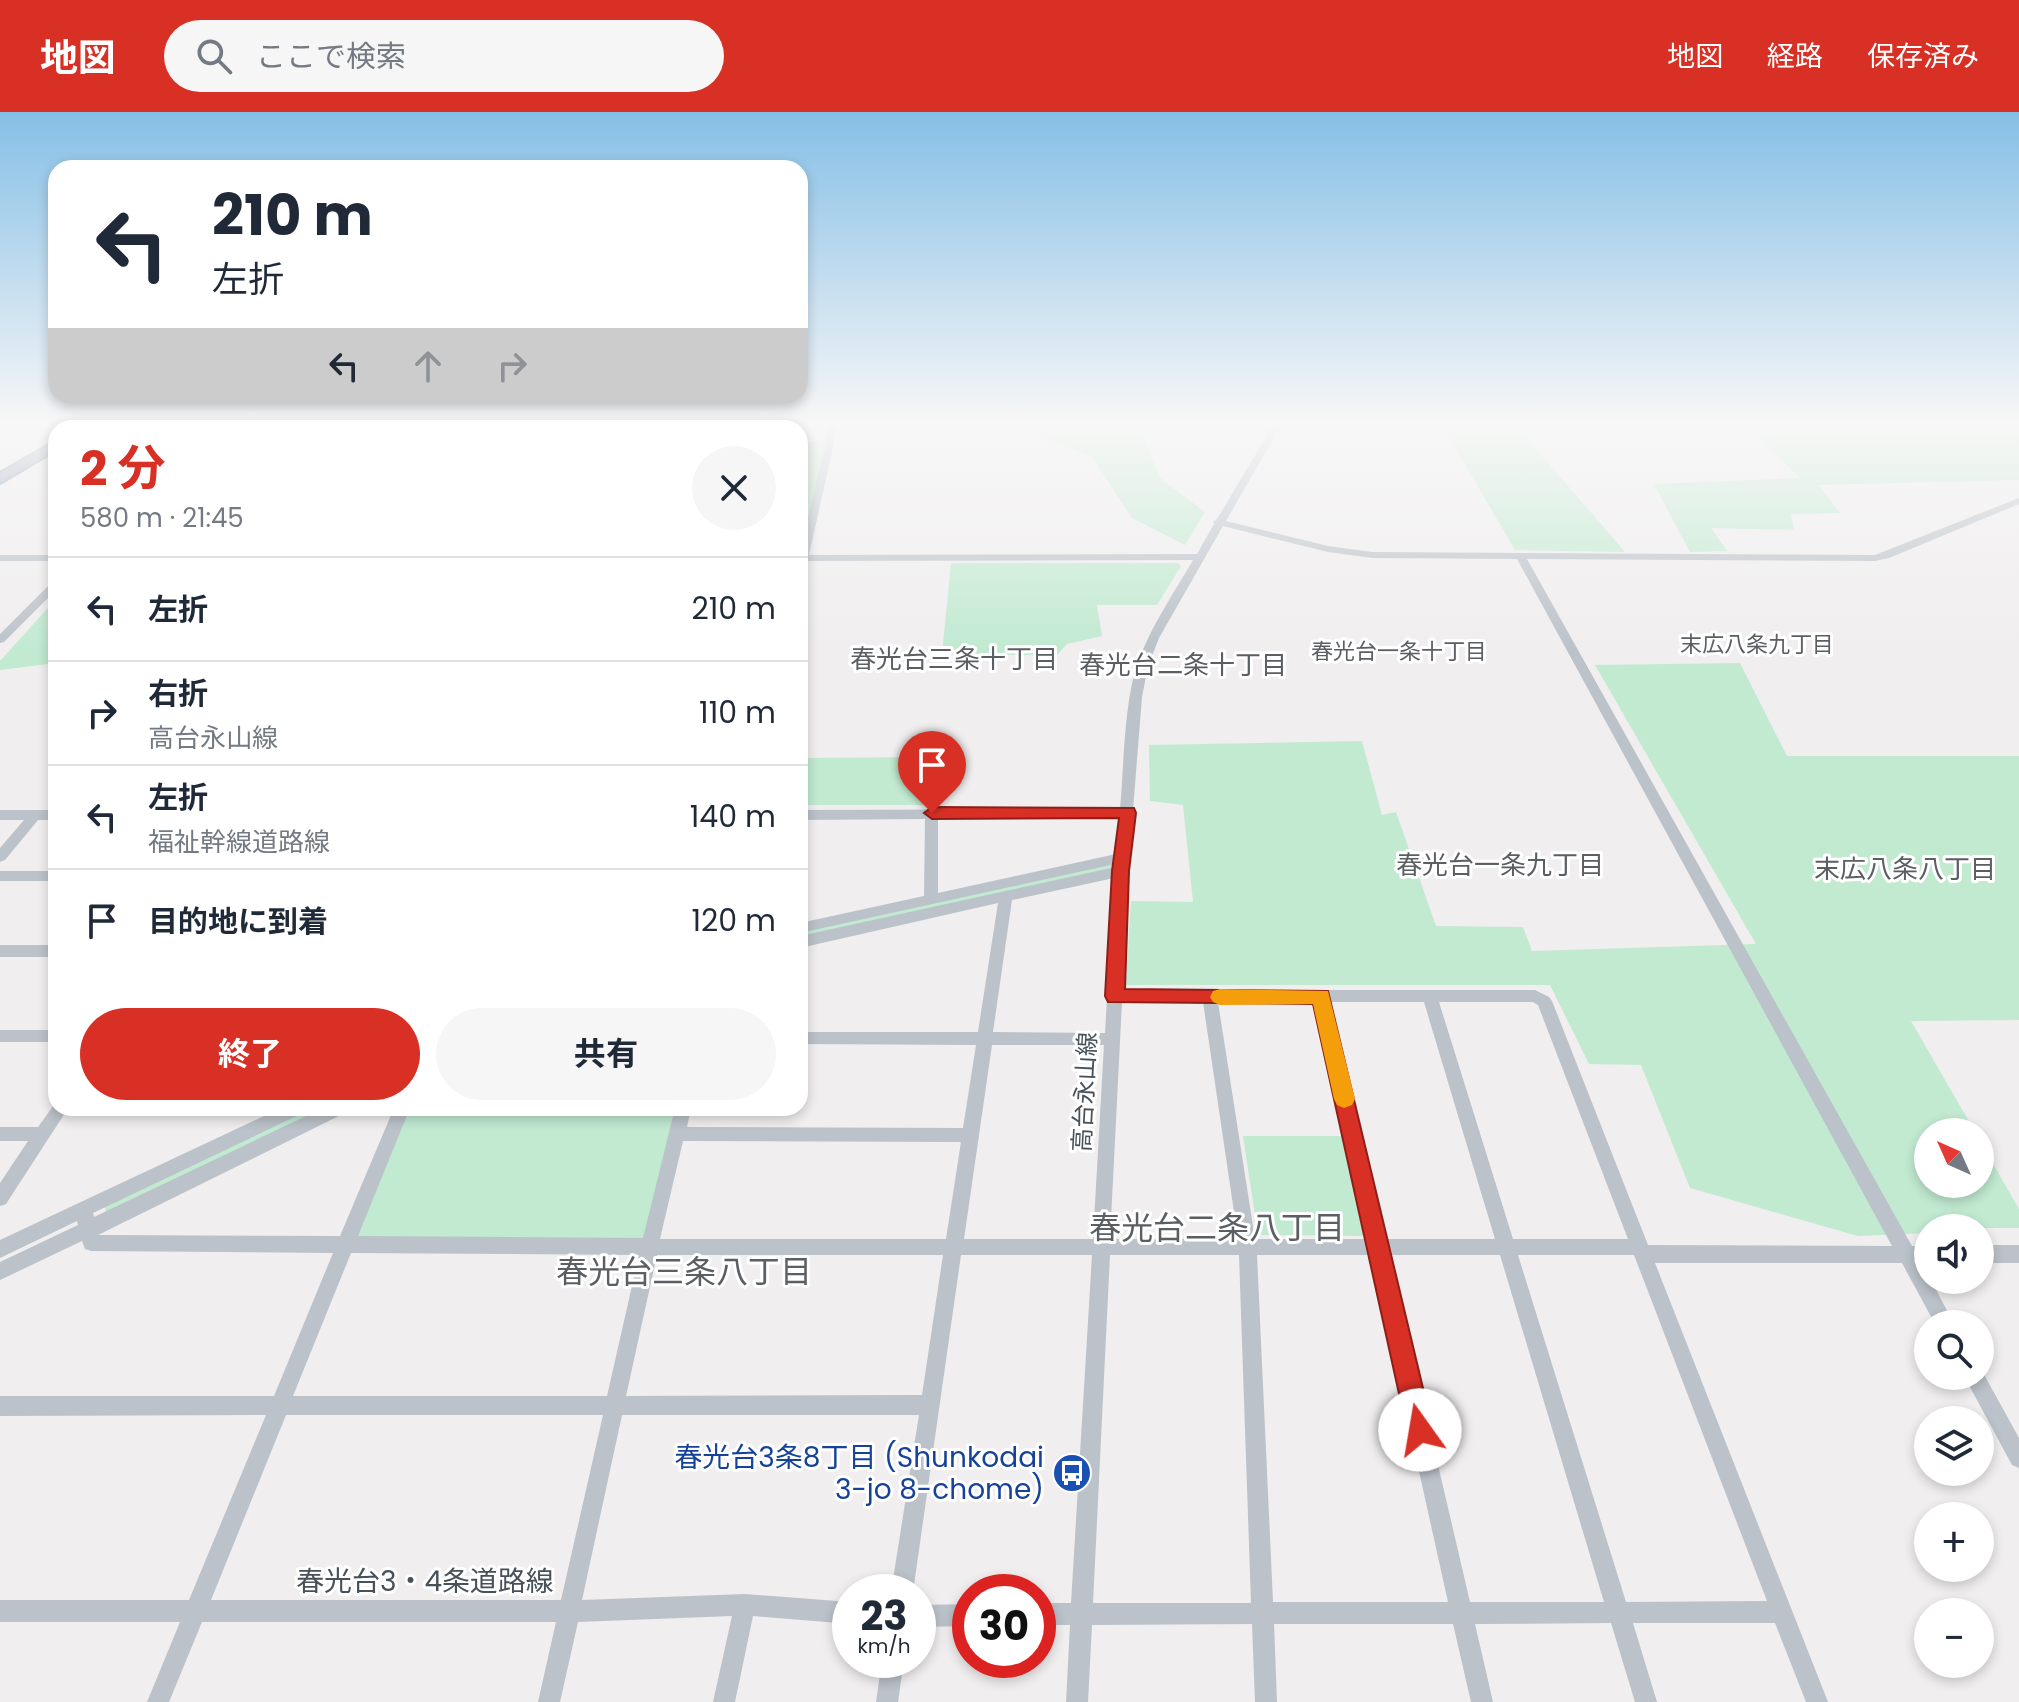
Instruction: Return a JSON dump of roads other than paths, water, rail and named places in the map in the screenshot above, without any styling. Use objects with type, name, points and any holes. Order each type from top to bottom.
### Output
[{"type":"street","points":[[808,530],[816,499]]},
{"type":"street","name":"高台永山線","points":[[1077,1702],[1122,865],[1136,697],[1142,666],[1153,638],[1232,499]]},
{"type":"street","points":[[1218,522],[1328,549],[1372,555],[1875,558],[2019,501]]},
{"type":"street","points":[[808,558],[1197,557]]},
{"type":"street","points":[[1521,557],[1937,1310]]},
{"type":"street","points":[[0,558],[48,558]]},
{"type":"street","points":[[0,640],[48,592]]},
{"type":"street","points":[[931,899],[932,813]]},
{"type":"street","points":[[808,815],[1128,813]]},
{"type":"street","points":[[0,815],[48,815]]},
{"type":"street","points":[[0,857],[35,815]]},
{"type":"street","points":[[808,940],[1006,897],[1122,865]]},
{"type":"street","points":[[808,926],[931,899],[1122,865]]},
{"type":"street","points":[[0,876],[48,876]]},
{"type":"street","points":[[905,1574],[1006,897]]},
{"type":"street","points":[[0,951],[48,951]]},
{"type":"street","points":[[1115,996],[1535,996],[1544,1001],[1817,1702]]},
{"type":"street","points":[[1321,996],[1482,1702]]},
{"type":"street","points":[[1430,996],[1646,1702]]},
{"type":"street","points":[[1210,997],[1248,1248],[1266,1702]]},
{"type":"street","points":[[0,1036],[48,1036]]},
{"type":"street","points":[[808,1038],[1112,1039]]},
{"type":"street","points":[[0,1198],[54,1116]]},
{"type":"street","points":[[0,1271],[86,1220],[282,1116]]},
{"type":"street","points":[[0,1249],[86,1220],[321,1116]]},
{"type":"street","points":[[158,1702],[399,1116]]},
{"type":"street","points":[[549,1702],[681,1116]]},
{"type":"street","points":[[0,1134],[42,1134]]},
{"type":"street","points":[[677,1134],[971,1135]]},
{"type":"street","points":[[86,1220],[91,1243],[345,1247],[1379,1247],[1914,1255]]},
{"type":"street","points":[[1994,1254],[2019,1254]]},
{"type":"street","points":[[1982,1390],[2019,1458]]},
{"type":"street","points":[[0,1406],[930,1405]]},
{"type":"street","points":[[724,1702],[745,1605]]},
{"type":"street","name":"春光台3・4条道路線","points":[[0,1611],[569,1611],[745,1605],[832,1612]]},
{"type":"street","points":[[1056,1614],[1782,1612]]},
{"type":"street","points":[[887,1702],[890,1678]]},
{"type":"place","name":"春光台3条8丁目 (Shunkodai 3-jo 8-chome)","points":[[1072,1473]]},
{"type":"district","name":"末広八条九丁目","points":[[1757,644]]},
{"type":"district","name":"春光台一条十丁目","points":[[1399,651]]},
{"type":"district","name":"春光台三条十丁目","points":[[954,659]]},
{"type":"district","name":"春光台二条十丁目","points":[[1183,665]]},
{"type":"district","name":"春光台一条九丁目","points":[[1500,865]]},
{"type":"district","name":"末広八条八丁目","points":[[1905,869]]},
{"type":"district","name":"春光台二条八丁目","points":[[1217,1228]]},
{"type":"district","name":"春光台三条八丁目","points":[[684,1272]]}]
